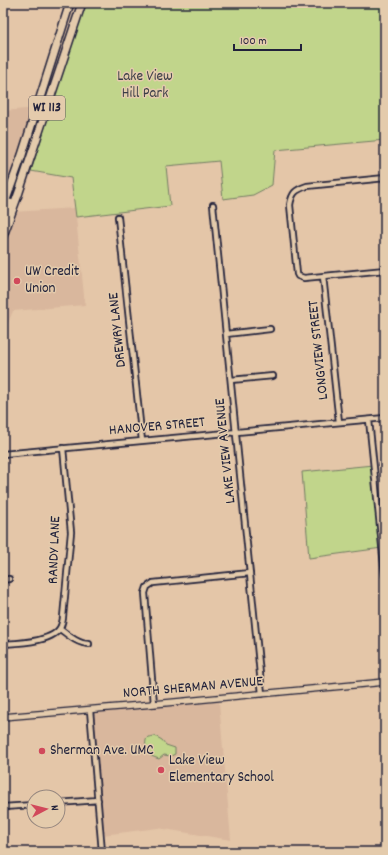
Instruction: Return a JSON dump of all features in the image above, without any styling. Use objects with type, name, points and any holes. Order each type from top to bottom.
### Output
[{"type":"main road","name":"WI 113","points":[[3,208],[10,191],[70,3]]},
{"type":"main road","name":"WI 113","points":[[3,236],[82,3]]},
{"type":"main road","points":[[3,222],[12,197],[10,191]]},
{"type":"street","points":[[385,178],[307,186],[296,190],[291,198],[290,206],[298,276],[304,278],[385,270]]},
{"type":"street","name":"LAKE VIEW AVENUE","points":[[213,205],[262,694]]},
{"type":"street","name":"DREWRY LANE","points":[[118,217],[142,441]]},
{"type":"street","name":"LONGVIEW STREET","points":[[323,276],[339,422]]},
{"type":"street","points":[[226,334],[270,329]]},
{"type":"street","points":[[231,380],[273,376]]},
{"type":"street","name":"HANOVER STREET","points":[[3,454],[385,418]]},
{"type":"street","points":[[369,420],[385,575]]},
{"type":"street","name":"RANDY LANE","points":[[60,629],[63,617],[71,532],[63,448]]},
{"type":"street","points":[[154,704],[145,593],[147,587],[153,583],[250,573]]},
{"type":"street","points":[[3,580],[9,579]]},
{"type":"street","points":[[3,644],[45,639],[60,629],[80,642],[89,644]]},
{"type":"street","name":"NORTH SHERMAN AVENUE","points":[[3,717],[385,682]]},
{"type":"street","points":[[90,710],[102,852]]},
{"type":"street","points":[[66,802],[98,800]]},
{"type":"street","points":[[3,807],[26,806]]},
{"type":"shaded area","points":[[37,108],[3,208],[3,111]]},
{"type":"shaded area","points":[[75,208],[85,305],[13,311],[3,335],[3,236],[12,212]]},
{"type":"shaded area","name":"Lake View Elementary School","points":[[219,702],[231,840],[158,828],[103,835],[93,712]]},
{"type":"green space","name":"Lake View Hill Park","points":[[84,3],[385,3],[385,140],[275,150],[272,185],[253,195],[223,199],[219,161],[166,166],[170,206],[76,217],[71,178],[31,171]]},
{"type":"green space","points":[[373,465],[382,548],[309,558],[302,472]]},
{"type":"green space","points":[[155,736],[162,740],[166,745],[175,748],[175,754],[171,756],[164,755],[159,759],[147,753],[146,740],[148,737]]},
{"type":"place","name":"UW Credit Union","points":[[17,281]]},
{"type":"place","name":"Sherman Ave. UMC","points":[[42,751]]},
{"type":"place","name":"Lake View Elementary School","points":[[161,770]]}]
